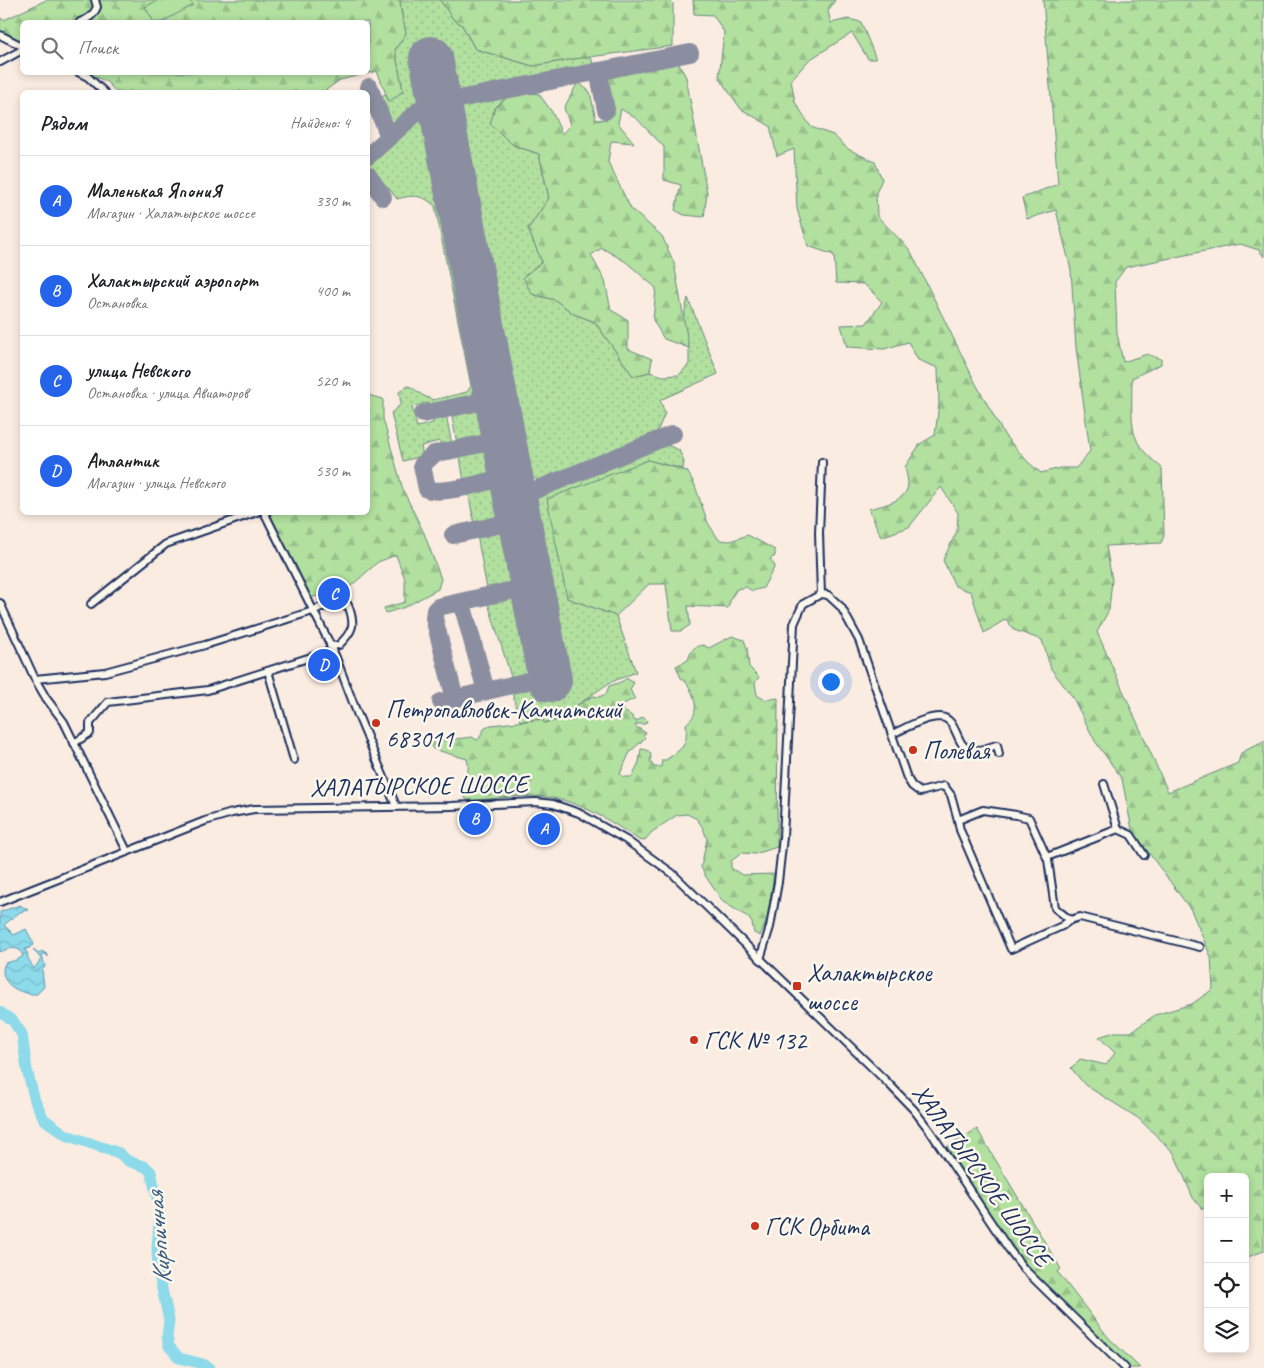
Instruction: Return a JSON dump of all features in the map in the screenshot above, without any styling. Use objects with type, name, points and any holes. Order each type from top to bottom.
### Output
[{"type":"street","points":[[85,20],[90,18],[97,8],[96,0]]},
{"type":"street","points":[[0,35],[20,47]]},
{"type":"street","points":[[0,62],[20,49]]},
{"type":"street","points":[[84,75],[102,90]]},
{"type":"street","points":[[821,594],[822,462]]},
{"type":"street","points":[[91,604],[166,544],[248,515]]},
{"type":"street","points":[[265,515],[332,648],[396,806]]},
{"type":"street","points":[[760,959],[770,927],[783,837],[794,624],[803,604],[821,594],[828,594],[841,607],[858,640],[907,778],[912,786],[920,792],[944,786],[951,795],[960,830],[1011,949],[1080,917],[1200,947]]},
{"type":"street","points":[[0,603],[35,679],[46,698],[64,722],[127,851]]},
{"type":"street","points":[[35,679],[104,672],[206,645],[322,607],[348,605],[353,618],[351,632],[339,646],[208,690],[108,702],[90,723],[90,733],[74,742]]},
{"type":"street","points":[[268,670],[294,760]]},
{"type":"street","points":[[892,734],[924,721],[940,717],[947,720],[953,726],[962,744],[968,750],[997,745],[999,754]]},
{"type":"street","points":[[1104,784],[1118,829]]},
{"type":"street","name":"ХАЛАТЫРСКОЕ ШОССЕ","points":[[0,902],[205,821],[254,809],[448,806],[536,802],[553,804],[579,813],[626,840],[672,873],[914,1110],[1024,1269],[1125,1368]]},
{"type":"street","points":[[958,820],[983,810],[1016,814],[1029,818],[1047,857],[1055,908],[1070,920]]},
{"type":"street","points":[[1047,857],[1118,829],[1131,835],[1144,855]]},
{"type":"green space","points":[[46,0],[400,0],[406,33],[395,50],[403,91],[389,102],[377,71],[370,73],[370,20],[20,20],[20,40],[0,30],[0,18],[4,20]]},
{"type":"green space","points":[[158,0],[190,0],[193,5],[166,20],[153,20],[145,7]]},
{"type":"green space","points":[[400,0],[440,0],[453,19],[462,25],[475,49],[533,66],[591,56],[593,65],[465,91],[452,84],[445,52],[416,58],[424,101],[396,126],[388,125],[378,97],[386,94],[389,102],[403,91],[395,50],[406,33]]},
{"type":"green space","points":[[440,0],[669,0],[673,4],[673,46],[533,66],[475,49],[462,25],[453,19]]},
{"type":"green space","points":[[693,0],[835,0],[828,11],[831,23],[848,19],[861,22],[876,59],[868,59],[852,33],[809,60],[791,80],[795,102],[811,127],[833,135],[848,149],[875,162],[882,179],[876,193],[877,216],[910,250],[976,384],[1005,436],[1028,462],[1041,473],[1060,468],[1076,468],[1090,451],[1076,348],[1071,270],[1056,210],[1027,219],[1022,198],[1058,184],[1043,0],[1264,0],[1264,257],[1259,250],[1240,244],[1126,267],[1115,282],[1117,333],[1123,362],[1147,354],[1161,359],[1161,364],[1132,378],[1132,409],[1134,433],[1140,447],[1162,468],[1164,536],[1161,543],[1106,546],[1112,580],[1109,610],[1097,632],[1168,792],[1238,763],[1241,753],[1264,741],[1264,1251],[1249,1257],[1249,1173],[1204,1173],[1204,1208],[1202,1209],[1193,1198],[1174,1153],[1138,1118],[1085,1085],[1071,1068],[1080,1059],[1106,1065],[1115,1053],[1099,1037],[1114,1032],[1131,1032],[1155,1015],[1192,1004],[1213,989],[1211,957],[1191,910],[1132,830],[1122,779],[1095,741],[1072,696],[1051,669],[1042,640],[1014,630],[1006,619],[984,633],[971,592],[955,586],[943,560],[957,531],[958,513],[941,487],[909,527],[881,537],[869,509],[893,502],[903,495],[907,490],[908,484],[905,467],[920,444],[935,435],[939,404],[938,368],[918,360],[908,342],[884,349],[847,347],[841,325],[866,324],[882,302],[864,284],[836,283],[834,255],[808,246],[797,209],[794,149],[777,156],[770,126],[741,109],[719,78],[724,32],[713,15],[694,14]]},
{"type":"green space","points":[[661,61],[678,62],[686,77],[707,193],[704,217],[684,215],[675,210],[681,185],[664,180],[664,147],[637,119],[621,109],[618,123],[634,143],[611,141],[608,162],[631,209],[662,236],[674,263],[689,348],[664,339],[653,320],[656,288],[626,262],[602,248],[591,255],[605,281],[611,310],[628,320],[628,349],[652,359],[650,372],[633,376],[595,322],[574,314],[555,300],[532,294],[523,277],[542,262],[528,229],[549,198],[539,154],[513,145],[490,124],[495,108],[514,91],[539,94],[552,112],[562,134],[570,125],[564,108],[578,82],[590,92],[596,120],[608,119],[614,114],[606,89],[605,79],[615,77],[618,72]]},
{"type":"green space","points":[[92,75],[361,75],[340,80],[326,90],[114,90],[107,82]]},
{"type":"green space","points":[[506,98],[495,108],[513,145],[539,154],[549,198],[528,229],[542,262],[532,294],[555,300],[574,314],[595,322],[633,376],[650,372],[663,376],[679,375],[689,364],[689,348],[683,319],[688,298],[718,374],[660,400],[665,413],[657,432],[544,481],[537,480],[526,471],[458,118],[464,105]]},
{"type":"green space","points":[[419,118],[427,118],[481,397],[436,408],[433,408],[428,403],[412,407],[417,427],[433,423],[432,417],[446,414],[452,445],[441,448],[439,441],[421,446],[423,456],[403,461],[391,413],[401,404],[399,392],[408,386],[433,400],[467,392],[471,386],[435,206],[421,197],[397,199],[386,185],[378,181],[370,170],[370,157],[386,144],[392,145],[397,141],[399,134]]},
{"type":"green space","points":[[370,396],[383,399],[383,419],[403,490],[424,533],[441,579],[438,589],[405,607],[386,613],[384,608],[405,602],[405,579],[396,555],[378,562],[351,586],[307,599],[270,515],[370,515]]},
{"type":"green space","points":[[483,405],[489,438],[457,444],[451,411]]},
{"type":"green space","points":[[663,443],[679,450],[684,462],[683,469],[647,460],[567,598],[616,616],[636,672],[609,683],[573,708],[575,717],[543,723],[542,719],[520,721],[511,689],[564,677],[530,503],[539,492]]},
{"type":"green space","points":[[490,446],[496,475],[464,481],[459,451]]},
{"type":"green space","points":[[648,460],[687,471],[694,483],[708,523],[719,540],[730,541],[748,535],[775,550],[775,556],[770,559],[775,566],[763,588],[752,591],[746,587],[737,589],[731,598],[728,608],[688,606],[690,625],[681,631],[672,631],[666,584],[649,584],[616,616],[567,598],[547,499]]},
{"type":"green space","points":[[497,484],[503,518],[474,524],[468,490]]},
{"type":"green space","points":[[506,530],[516,584],[487,589],[477,535]]},
{"type":"green space","points":[[518,594],[534,675],[512,680],[487,600]]},
{"type":"green space","points":[[732,636],[744,640],[749,667],[759,677],[755,683],[757,695],[765,700],[778,698],[777,847],[755,854],[742,853],[731,861],[731,868],[742,875],[774,874],[767,920],[760,936],[754,933],[752,923],[748,917],[723,902],[706,877],[701,867],[707,839],[697,819],[687,814],[677,815],[652,832],[644,841],[639,840],[583,807],[558,799],[526,796],[468,800],[464,794],[468,769],[467,759],[433,749],[430,744],[431,742],[472,737],[477,740],[484,729],[491,725],[543,719],[544,723],[575,717],[573,708],[593,696],[599,697],[606,694],[609,686],[626,678],[634,683],[630,689],[636,698],[615,708],[623,707],[622,710],[632,716],[633,720],[637,721],[643,717],[647,721],[645,724],[636,724],[635,726],[646,733],[643,735],[645,738],[630,752],[620,774],[624,777],[632,777],[639,762],[641,749],[650,752],[650,761],[654,767],[661,767],[662,760],[666,760],[683,746],[686,738],[686,724],[695,712],[692,692],[687,683],[681,678],[676,666],[688,660],[691,652],[697,646],[703,645],[709,648]]},
{"type":"green space","points":[[977,1129],[1061,1269],[1057,1272],[1108,1337],[1140,1368],[1129,1368],[1028,1267],[1009,1243],[947,1147]]},
{"type":"water","points":[[20,905],[28,910],[20,912],[4,925],[14,935],[26,929],[34,944],[24,950],[27,952],[34,969],[41,959],[33,949],[39,953],[42,951],[48,955],[48,957],[46,954],[42,954],[45,967],[42,970],[44,987],[37,994],[15,989],[10,986],[4,977],[5,963],[17,960],[23,956],[20,950],[15,949],[0,952],[0,912]]},
{"type":"waterway","name":"Кирпичная","points":[[0,1012],[13,1021],[22,1034],[27,1070],[35,1101],[44,1119],[66,1135],[119,1153],[128,1161],[146,1167],[151,1172],[160,1211],[157,1248],[158,1271],[169,1320],[167,1337],[169,1346],[179,1358],[203,1364],[210,1368]]},
{"type":"taxiway","points":[[370,154],[424,106],[690,53]]},
{"type":"taxiway","points":[[598,71],[606,110]]},
{"type":"taxiway","points":[[369,87],[389,137]]},
{"type":"taxiway","points":[[370,178],[383,197]]},
{"type":"taxiway","points":[[423,414],[497,398]]},
{"type":"taxiway","points":[[516,498],[673,434]]},
{"type":"taxiway","points":[[504,439],[434,454],[422,465],[427,489],[434,491],[468,487],[511,475]]},
{"type":"taxiway","points":[[453,535],[520,520]]},
{"type":"taxiway","points":[[455,699],[434,618],[435,610],[438,607],[532,586]]},
{"type":"taxiway","points":[[466,601],[463,607],[486,691]]},
{"type":"taxiway","points":[[441,702],[549,676]]},
{"type":"runway","points":[[431,58],[550,680]]},
{"type":"place","name":"улица Невского","points":[[334,594]]},
{"type":"place","name":"Атлантик","points":[[324,665]]},
{"type":"place","name":"Петропавловск-Камчатский 683011","points":[[376,723]]},
{"type":"place","name":"Полевая","points":[[913,750]]},
{"type":"place","name":"Халактырский аэропорт","points":[[475,819]]},
{"type":"place","name":"Маленькая ЯпониЯ","points":[[544,829]]},
{"type":"place","name":"Халактырское шоссе","points":[[797,986]]},
{"type":"place","name":"ГСК № 132","points":[[694,1040]]},
{"type":"place","name":"ГСК Орбита","points":[[755,1226]]}]
